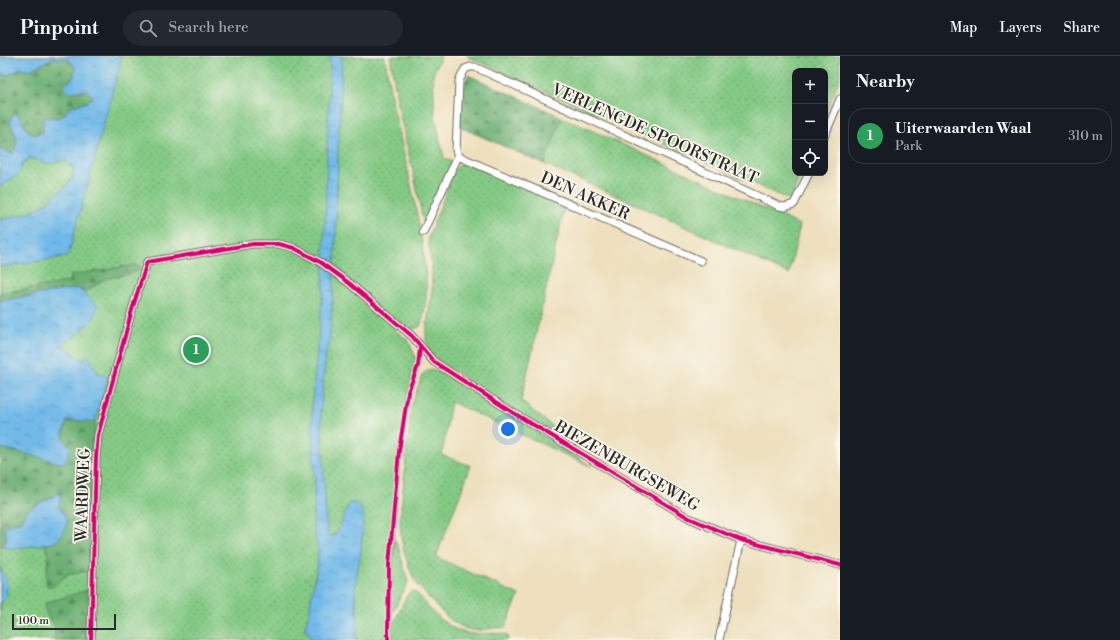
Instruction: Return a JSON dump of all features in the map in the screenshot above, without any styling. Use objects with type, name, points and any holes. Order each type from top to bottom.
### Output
[{"type":"street","name":"VERLENGDE SPOORSTRAAT","points":[[458,156],[456,150],[459,80],[465,69],[475,67],[779,206],[785,207],[794,204],[808,176]]},
{"type":"street","points":[[828,128],[840,99]]},
{"type":"street","points":[[423,232],[458,156]]},
{"type":"street","name":"DEN AKKER","points":[[458,156],[701,261]]},
{"type":"street","name":"BIEZENBURGSEWEG","points":[[147,262],[253,244],[279,244],[294,248],[320,262],[339,275],[412,336],[420,348],[434,362],[518,416],[689,518],[741,540],[840,565]]},
{"type":"street","name":"WAARDWEG","points":[[91,640],[96,457],[98,435],[132,310],[147,262]]},
{"type":"street","points":[[719,640],[741,540]]},
{"type":"green space","points":[[0,56],[385,56],[394,110],[419,222],[426,281],[425,304],[420,326],[411,329],[402,326],[397,322],[394,329],[408,340],[416,358],[402,424],[389,613],[390,640],[0,640]]},
{"type":"green space","points":[[390,56],[441,56],[433,74],[435,117],[444,158],[452,162],[424,226],[400,116]]},
{"type":"green space","points":[[466,56],[840,56],[840,78],[828,108],[828,68],[792,68],[792,176],[800,176],[790,200]]},
{"type":"green space","points":[[53,58],[68,59],[76,68],[73,78],[65,84],[69,92],[87,90],[93,97],[87,102],[70,107],[65,114],[59,118],[52,117],[42,125],[43,132],[36,135],[30,133],[25,124],[10,121],[17,141],[15,149],[12,154],[0,149],[0,75],[8,75],[20,69],[30,70]]},
{"type":"green space","points":[[468,75],[562,117],[544,164],[460,127],[462,91]]},
{"type":"green space","points":[[562,117],[800,225],[789,274],[544,164]]},
{"type":"green space","points":[[464,163],[565,205],[521,401],[578,447],[549,432],[496,400],[431,356],[426,340],[432,290],[432,270],[428,238],[455,169]]},
{"type":"green space","points":[[135,265],[140,266],[139,270],[129,274],[105,279],[84,293],[77,288],[0,301],[0,293],[68,282],[71,275]]},
{"type":"green space","points":[[430,369],[439,371],[592,467],[451,402],[442,455],[471,466],[436,557],[519,595],[505,628],[471,630],[464,628],[451,620],[417,584],[406,559],[402,542],[400,517],[411,407],[422,375]]},
{"type":"green space","points":[[67,420],[95,422],[91,461],[89,571],[67,575],[52,587],[47,586],[46,579],[48,556],[45,544],[53,543],[66,517],[58,506],[61,499],[61,493],[27,510],[21,521],[15,522],[5,535],[7,540],[3,546],[0,546],[0,448],[27,454],[65,443],[62,439]]},
{"type":"green space","points":[[395,540],[408,582],[392,613],[390,613]]},
{"type":"green space","points":[[88,590],[87,640],[54,640],[55,625],[47,616],[45,603]]},
{"type":"green space","points":[[412,591],[420,596],[439,618],[457,630],[475,634],[494,633],[507,635],[508,640],[393,640],[392,626],[407,595]]},
{"type":"water","points":[[0,56],[122,56],[69,253],[65,257],[0,267],[0,220],[32,212],[48,202],[73,178],[73,168],[65,160],[49,164],[30,158],[23,163],[19,174],[0,187],[0,149],[12,154],[15,149],[17,141],[10,121],[13,114],[17,114],[30,133],[36,135],[43,132],[43,119],[52,117],[59,118],[65,114],[70,107],[87,102],[93,97],[87,90],[69,92],[64,88],[65,84],[73,78],[76,68],[68,59],[53,58],[30,70],[20,69],[8,75],[0,75]]},
{"type":"water","points":[[330,56],[342,56],[335,263],[330,337],[325,358],[321,409],[326,519],[329,536],[334,536],[338,531],[349,503],[354,503],[359,506],[363,512],[361,550],[355,594],[358,622],[356,640],[312,640],[308,631],[304,629],[310,612],[318,552],[313,526],[315,478],[313,458],[312,402],[323,289]]},
{"type":"water","points":[[77,288],[98,306],[93,320],[76,335],[61,345],[84,361],[87,355],[97,372],[108,377],[95,422],[67,420],[63,438],[64,441],[71,447],[64,464],[0,448],[0,301]]},
{"type":"water","points":[[61,493],[61,499],[58,506],[66,517],[67,523],[59,539],[53,543],[12,549],[3,546],[7,540],[4,528],[8,525],[21,521],[27,510]]},
{"type":"water","points":[[0,570],[6,579],[7,597],[1,603],[0,611]]},
{"type":"cycle path","points":[[91,640],[96,457],[98,435],[132,310],[147,262],[253,244],[279,244],[294,248],[320,262],[349,283],[412,336],[434,362],[512,412],[689,518],[741,540],[840,565]]},
{"type":"cycle path","points":[[388,640],[389,565],[399,451],[408,392],[418,366],[420,348]]},
{"type":"place","name":"Uiterwaarden Waal","points":[[196,350]]}]
